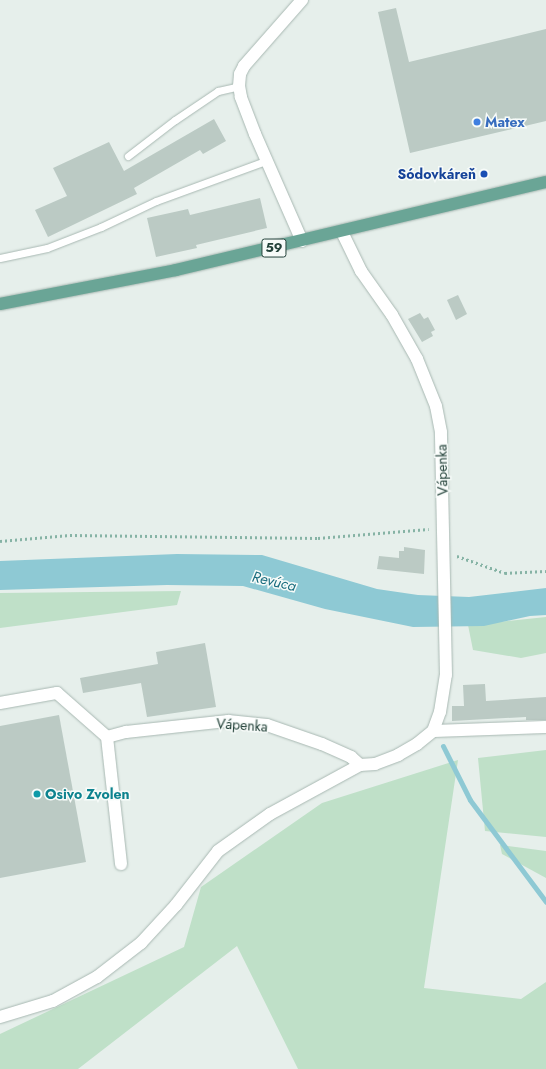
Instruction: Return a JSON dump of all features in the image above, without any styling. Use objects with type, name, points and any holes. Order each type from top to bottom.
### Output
[{"type":"main road","name":"59","points":[[0,304],[176,270],[342,232],[546,182]]},
{"type":"street","points":[[302,0],[244,66],[240,74],[239,86],[241,97],[255,134],[268,160],[302,241]]},
{"type":"street","name":"Vápenka","points":[[342,232],[361,272],[392,315],[417,359],[436,406],[441,432],[443,459],[443,580],[446,675],[440,712],[433,731]]},
{"type":"street","points":[[0,703],[57,693],[107,737],[121,864]]},
{"type":"street","name":"Vápenka","points":[[107,737],[126,732],[228,721],[267,725],[322,744],[351,758],[360,765]]},
{"type":"street","points":[[0,1017],[53,1001],[97,977],[141,943],[176,905],[218,851],[270,814],[360,765],[375,764],[398,756],[417,744],[433,731],[546,727]]},
{"type":"lane","points":[[128,156],[175,120],[218,91],[239,86]]},
{"type":"lane","points":[[0,258],[47,248],[101,227],[156,201],[268,160]]},
{"type":"path","points":[[0,541],[70,535],[318,538],[402,530],[443,530]]},
{"type":"path","points":[[444,551],[505,573],[546,571]]},
{"type":"green space","points":[[181,591],[177,605],[0,628],[0,593]]},
{"type":"green space","points":[[546,617],[546,653],[521,658],[473,650],[468,625]]},
{"type":"green space","points":[[546,750],[546,837],[485,831],[478,758]]},
{"type":"green space","points":[[458,760],[424,988],[521,999],[546,982],[546,1069],[298,1069],[237,946],[78,1069],[0,1069],[0,1034],[184,947],[201,887],[322,803]]},
{"type":"green space","points":[[500,845],[546,851],[546,878],[502,854]]},
{"type":"water","name":"Revúca","points":[[177,554],[262,555],[377,589],[418,595],[469,597],[546,588],[546,615],[530,616],[484,626],[413,627],[325,609],[243,586],[167,585],[0,590],[0,561]]},
{"type":"building","points":[[396,8],[409,62],[546,29],[546,121],[410,153],[378,12]]},
{"type":"building","points":[[214,119],[226,141],[203,154],[200,150],[134,188],[137,194],[48,237],[35,210],[67,196],[53,168],[109,142],[124,171]]},
{"type":"building","points":[[260,198],[267,228],[196,245],[197,248],[156,257],[147,218],[188,209],[190,215]]},
{"type":"building","points":[[458,295],[467,314],[456,320],[447,300]]},
{"type":"building","points":[[420,313],[424,319],[428,317],[435,330],[431,332],[433,336],[422,342],[408,319]]},
{"type":"building","points":[[404,547],[425,550],[424,574],[377,569],[379,556],[399,558],[399,551],[404,551]]},
{"type":"building","points":[[205,643],[216,707],[147,717],[141,683],[83,693],[80,678],[158,664],[156,652]]},
{"type":"building","points":[[485,684],[486,701],[546,697],[546,720],[526,720],[526,717],[452,721],[452,706],[464,706],[463,685]]},
{"type":"building","name":"Osivo Zvolen","points":[[59,715],[86,862],[0,878],[0,726]]},
{"type":"waterway","points":[[443,746],[470,800],[546,902]]},
{"type":"place","name":"Matex","points":[[477,122]]},
{"type":"place","name":"Sódovkáreň","points":[[484,174]]},
{"type":"place","name":"Osivo Zvolen","points":[[37,794]]}]
